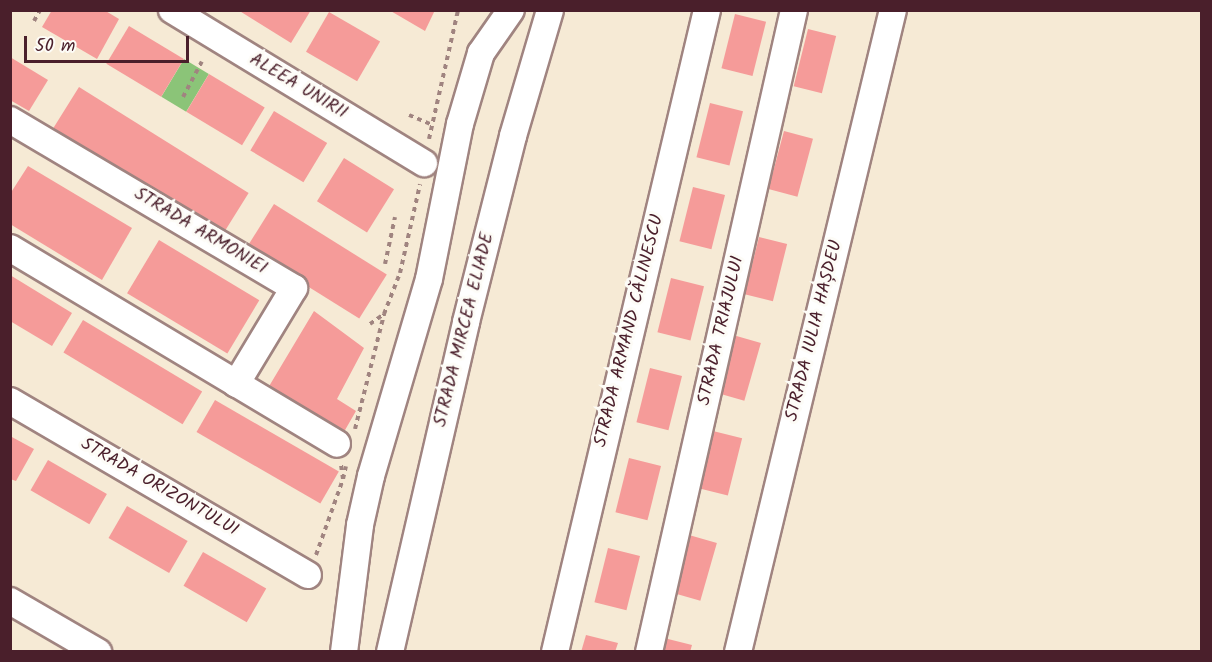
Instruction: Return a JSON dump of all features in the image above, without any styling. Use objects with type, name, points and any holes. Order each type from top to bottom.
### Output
[{"type":"street","name":"ALEEA UNIRII","points":[[172,10],[424,163]]},
{"type":"street","points":[[344,651],[360,525],[371,476],[429,279],[460,124],[481,53],[511,10]]},
{"type":"street","name":"STRADA MIRCEA ELIADE","points":[[390,651],[465,322],[513,136],[550,10]]},
{"type":"street","name":"STRADA ARMAND CĂLINESCU","points":[[555,651],[707,10]]},
{"type":"street","name":"STRADA TRIAJULUI","points":[[649,651],[794,10]]},
{"type":"street","name":"STRADA IULIA HAȘDEU","points":[[738,651],[893,10]]},
{"type":"street","name":"STRADA ARMONIEI","points":[[10,120],[294,288],[236,384]]},
{"type":"street","points":[[10,248],[236,384],[346,445]]},
{"type":"street","name":"STRADA ORIZONTULUI","points":[[10,401],[308,575]]},
{"type":"street","points":[[10,601],[98,651]]},
{"type":"path","points":[[34,21],[40,10]]},
{"type":"path","points":[[308,575],[343,479],[346,445],[384,314],[400,273],[458,10]]},
{"type":"path","points":[[183,97],[202,62]]},
{"type":"path","points":[[409,115],[432,125]]},
{"type":"path","points":[[385,264],[395,217]]},
{"type":"path","points":[[370,324],[384,314]]},
{"type":"path","points":[[343,479],[346,445]]},
{"type":"green space","points":[[184,59],[209,74],[186,112],[161,97]]},
{"type":"building","points":[[52,10],[104,10],[119,19],[97,59],[42,27]]},
{"type":"building","points":[[238,10],[311,10],[291,43]]},
{"type":"building","points":[[389,10],[435,10],[425,31]]},
{"type":"building","points":[[329,12],[380,42],[357,81],[306,52]]},
{"type":"building","points":[[735,14],[766,22],[753,76],[721,68]]},
{"type":"building","points":[[129,26],[184,59],[161,97],[106,64]]},
{"type":"building","points":[[808,29],[836,36],[822,93],[794,86]]},
{"type":"building","points":[[10,57],[48,80],[29,111],[10,100]]},
{"type":"building","points":[[209,74],[265,107],[242,145],[186,112]]},
{"type":"building","points":[[79,87],[249,193],[219,240],[49,134]]},
{"type":"building","points":[[710,103],[743,111],[729,166],[696,157]]},
{"type":"building","points":[[274,111],[327,143],[303,182],[250,150]]},
{"type":"building","points":[[784,131],[813,139],[797,197],[768,189]]},
{"type":"building","points":[[344,158],[394,189],[367,233],[317,201]]},
{"type":"building","points":[[28,166],[132,228],[102,280],[10,224],[10,194]]},
{"type":"building","points":[[693,187],[725,195],[711,249],[679,241]]},
{"type":"building","points":[[274,204],[387,274],[359,319],[246,248]]},
{"type":"building","points":[[759,237],[787,244],[773,301],[745,294]]},
{"type":"building","points":[[159,240],[259,300],[227,353],[127,293]]},
{"type":"building","points":[[10,275],[72,313],[52,346],[10,321]]},
{"type":"building","points":[[671,278],[704,286],[690,341],[657,332]]},
{"type":"building","points":[[314,311],[364,348],[337,399],[356,411],[337,444],[265,393]]},
{"type":"building","points":[[83,320],[202,392],[183,424],[63,353]]},
{"type":"building","points":[[733,335],[761,343],[744,401],[716,393]]},
{"type":"building","points":[[650,368],[682,376],[668,430],[636,422]]},
{"type":"building","points":[[215,400],[339,472],[320,504],[196,432]]},
{"type":"building","points":[[713,431],[742,438],[728,496],[699,488]]},
{"type":"building","points":[[10,436],[34,449],[16,481],[10,479]]},
{"type":"building","points":[[629,458],[661,466],[647,520],[615,512]]},
{"type":"building","points":[[48,460],[107,494],[89,524],[30,490]]},
{"type":"building","points":[[127,506],[188,541],[169,573],[109,538]]},
{"type":"building","points":[[689,535],[717,543],[700,601],[672,593]]},
{"type":"building","points":[[608,548],[640,556],[626,610],[594,602]]},
{"type":"building","points":[[203,552],[266,588],[247,622],[184,586]]},
{"type":"building","points":[[586,635],[618,643],[615,652],[581,652]]},
{"type":"building","points":[[664,638],[692,645],[690,652],[660,652]]}]
